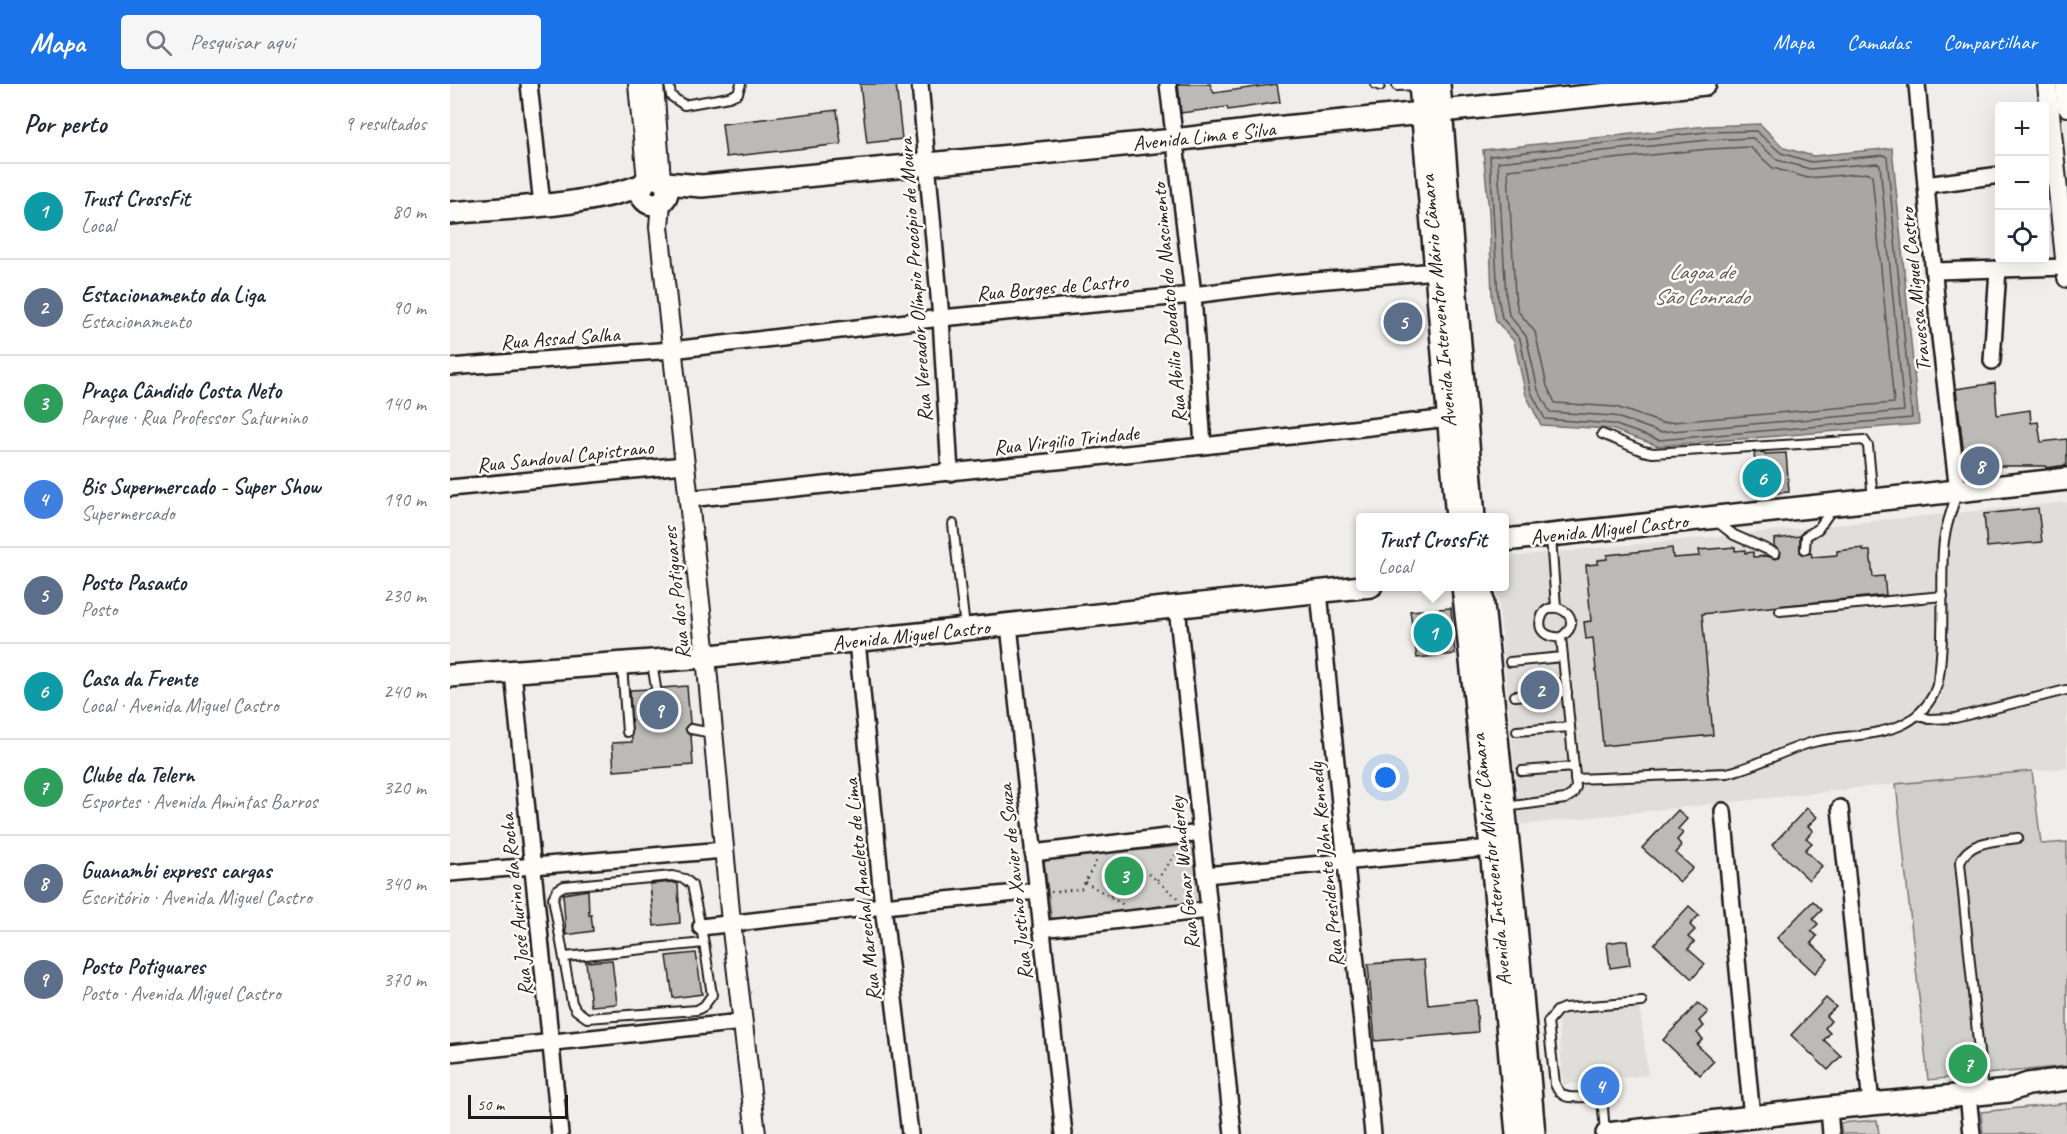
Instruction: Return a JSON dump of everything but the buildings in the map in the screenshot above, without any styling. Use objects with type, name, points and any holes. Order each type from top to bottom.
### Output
[{"type":"main road","name":"Avenida Interventor Mário Câmara","points":[[1420,84],[1432,112],[1473,513]]},
{"type":"main road","name":"Avenida Interventor Mário Câmara","points":[[1439,84],[1432,112],[1436,271],[1457,513]]},
{"type":"main road","name":"Avenida Lima e Silva","points":[[450,213],[928,163],[1174,141],[1705,84]]},
{"type":"main road","name":"Avenida Miguel Castro","points":[[1509,540],[2067,480]]},
{"type":"main road","name":"Avenida Miguel Castro","points":[[450,676],[706,657],[1356,588]]},
{"type":"main road","name":"Avenida Interventor Mário Câmara","points":[[1464,591],[1491,848],[1517,1134]]},
{"type":"main road","name":"Avenida Interventor Mário Câmara","points":[[1482,591],[1534,1134]]},
{"type":"main road","points":[[2008,1091],[2028,1084],[2067,1079]]},
{"type":"main road","points":[[1606,1134],[1688,1130],[1752,1118],[1829,1108],[2008,1091],[2030,1093],[2067,1089]]},
{"type":"street","points":[[529,84],[542,205]]},
{"type":"street","name":"Rua dos Potiguares","points":[[638,84],[659,227],[706,657],[731,922],[756,1134]]},
{"type":"street","name":"Rua dos Potiguares","points":[[654,84],[654,191]]},
{"type":"street","name":"Rua Vereador Olímpio Procópio de Moura","points":[[920,84],[941,318],[950,473]]},
{"type":"street","name":"Rua Abilio Deodato do Nascimento","points":[[1168,84],[1193,295],[1203,446]]},
{"type":"street","name":"Travessa Miguel Castro","points":[[1917,84],[1938,320],[1958,492]]},
{"type":"street","points":[[1935,271],[1998,269],[2066,272],[2065,242],[2050,168],[2047,84]]},
{"type":"street","points":[[2065,84],[2067,106]]},
{"type":"street","points":[[1926,185],[1995,176]]},
{"type":"street","points":[[1992,360],[1998,269]]},
{"type":"street","name":"Rua Borges de Castro","points":[[672,350],[941,318],[1193,295],[1280,284],[1436,271]]},
{"type":"street","name":"Rua Assad Salha","points":[[450,367],[672,350]]},
{"type":"street","name":"Rua Virgilio Trindade","points":[[688,499],[950,473],[1449,418]]},
{"type":"street","name":"Rua Sandoval Capistrano","points":[[450,488],[684,465]]},
{"type":"street","name":"Rua Presidente John Kennedy","points":[[1319,592],[1373,1134]]},
{"type":"street","name":"Rua Genar Wanderley","points":[[1177,607],[1233,1134]]},
{"type":"street","name":"Rua Justino Xavier de Souza","points":[[1009,625],[1033,853],[1043,892],[1041,929],[1064,1134]]},
{"type":"street","name":"Rua Marechal Anacleto de Lima","points":[[858,641],[883,906],[910,1134]]},
{"type":"street","name":"Rua José Aurino da Rocha","points":[[513,673],[560,1134]]},
{"type":"street","points":[[1840,808],[1871,1104]]},
{"type":"street","points":[[1723,811],[1752,1118]]},
{"type":"street","points":[[1033,853],[1201,833]]},
{"type":"street","points":[[1205,875],[1491,848]]},
{"type":"street","points":[[450,873],[724,850]]},
{"type":"street","points":[[701,927],[883,906],[1043,892]]},
{"type":"street","points":[[1041,929],[1209,910]]},
{"type":"street","points":[[450,1053],[742,1022]]},
{"type":"street","points":[[1972,1134],[1976,1094]]},
{"type":"street","points":[[1829,1108],[1831,1134]]},
{"type":"lane","points":[[669,84],[671,96],[684,105],[729,97],[738,93],[741,84]]},
{"type":"lane","points":[[1397,86],[1420,84]]},
{"type":"lane","points":[[1602,434],[1653,453],[1864,441],[1868,446],[1874,501]]},
{"type":"lane","points":[[1575,779],[1727,773],[1748,768],[1791,749],[1816,742],[1880,731],[1899,725],[1917,715],[1929,702],[1937,686],[1942,648],[1943,550],[1949,518],[1958,492]]},
{"type":"lane","points":[[1805,549],[1806,536],[1818,529],[1834,505]]},
{"type":"lane","name":"Avenida Miguel Castro","points":[[1713,518],[1734,535],[1775,553]]},
{"type":"lane","points":[[953,524],[965,629]]},
{"type":"lane","points":[[1551,535],[1556,607]]},
{"type":"lane","points":[[1780,611],[1943,596]]},
{"type":"lane","points":[[1556,607],[1567,612],[1571,625],[1561,637],[1551,638],[1540,626],[1541,618],[1545,612],[1556,607]]},
{"type":"lane","points":[[1504,807],[1565,799],[1573,794],[1576,787],[1561,637]]},
{"type":"lane","points":[[1510,662],[1563,657]]},
{"type":"lane","points":[[652,661],[656,688]]},
{"type":"lane","points":[[622,664],[627,732]]},
{"type":"lane","points":[[1917,715],[1929,719],[1955,718],[2066,690]]},
{"type":"lane","points":[[1515,696],[1567,692]]},
{"type":"lane","points":[[1517,731],[1570,727]]},
{"type":"lane","points":[[691,729],[713,734]]},
{"type":"lane","points":[[1522,771],[1574,767]]},
{"type":"lane","points":[[1976,1094],[1960,863],[1962,856],[1978,844],[2018,838]]},
{"type":"lane","points":[[672,876],[685,879],[692,885],[704,943],[712,996],[704,1006],[697,1010],[587,1018],[576,1010],[572,1003],[553,898],[557,890],[564,886],[672,876]]},
{"type":"lane","points":[[565,957],[704,943]]},
{"type":"lane","points":[[1606,1134],[1603,1108],[1596,1098],[1562,1096],[1557,1090],[1548,1022],[1557,1011],[1564,1008],[1642,1002]]},
{"type":"path","points":[[1156,880],[1181,846]]},
{"type":"path","points":[[1043,892],[1081,889],[1100,855]]},
{"type":"path","points":[[1110,896],[1124,878],[1149,874],[1182,901]]},
{"type":"path","points":[[1085,882],[1129,908]]},
{"type":"shaded area","points":[[2067,502],[2067,768],[1896,784],[1520,825],[1497,591],[1509,591],[1509,557]]},
{"type":"shaded area","points":[[2032,771],[2041,844],[2067,842],[2067,1066],[1928,1080],[1896,784]]},
{"type":"shaded area","points":[[1199,844],[1205,906],[1052,922],[1044,860]]},
{"type":"shaded area","points":[[1640,1006],[1648,1075],[1563,1085],[1558,1013]]},
{"type":"shaded area","points":[[2067,1103],[2067,1134],[1983,1134],[1981,1112]]},
{"type":"shaded area","points":[[1877,1120],[1879,1134],[1842,1134],[1840,1123]]},
{"type":"water","name":"Lagoa de São Conrado","points":[[1760,124],[1784,148],[1813,156],[1892,148],[1919,424],[1658,446],[1611,429],[1541,425],[1526,395],[1514,341],[1496,321],[1492,297],[1489,212],[1483,150],[1707,126]]},
{"type":"place","name":"Posto Pasauto","points":[[1403,322]]},
{"type":"place","name":"Guanambi express cargas","points":[[1980,466]]},
{"type":"place","name":"Casa da Frente","points":[[1762,478]]},
{"type":"place","name":"Trust CrossFit","points":[[1433,633]]},
{"type":"place","name":"Estacionamento da Liga","points":[[1540,690]]},
{"type":"place","name":"Posto Potiguares","points":[[659,710]]},
{"type":"place","name":"Praça Cândido Costa Neto","points":[[1124,876]]},
{"type":"place","name":"Clube da Telern","points":[[1968,1064]]},
{"type":"place","name":"Bis Supermercado - Super Show","points":[[1600,1086]]}]
